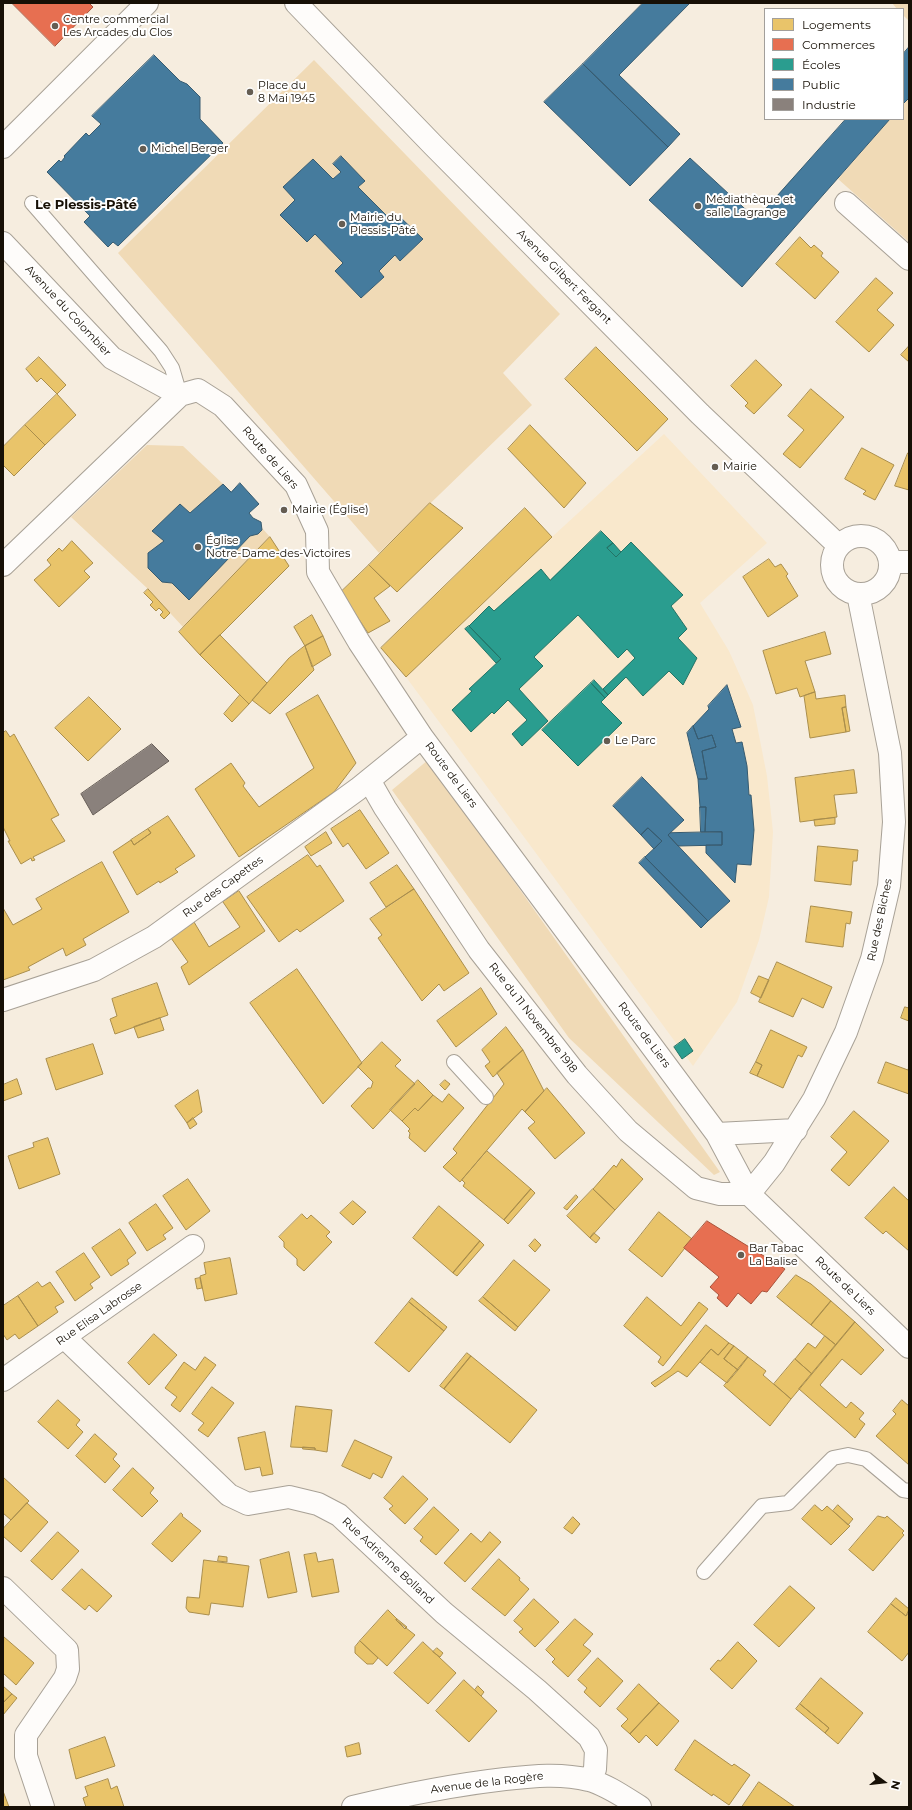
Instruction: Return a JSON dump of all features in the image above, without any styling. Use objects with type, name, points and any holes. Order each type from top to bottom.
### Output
[{"type":"street","points":[[3,147],[147,3]]},
{"type":"street","name":"Avenue Gilbert Fergant","points":[[296,3],[433,145],[700,414],[838,545]]},
{"type":"street","points":[[846,203],[909,259]]},
{"type":"street","name":"Avenue du Colombier","points":[[3,243],[112,358],[180,395]]},
{"type":"street","name":"Route de Liers","points":[[180,395],[198,390],[222,406],[296,485],[317,531],[318,572],[363,648],[422,737],[717,1134],[749,1194],[909,1348]]},
{"type":"street","points":[[3,565],[180,395]]},
{"type":"street","points":[[861,535],[873,537],[900,562],[881,586],[872,592],[858,594],[845,589],[837,582],[832,570],[832,557],[838,545],[849,538],[861,535]]},
{"type":"street","name":"Rue des Biches","points":[[749,1194],[774,1163],[796,1130],[814,1099],[846,1032],[872,959],[889,886],[894,822],[890,753],[858,594]]},
{"type":"street","name":"Rue des Capettes","points":[[3,1000],[94,970],[154,937],[369,780],[422,737]]},
{"type":"street","name":"Rue du 11 Novembre 1918","points":[[369,780],[385,808],[479,950],[577,1075],[628,1131],[696,1188],[720,1194],[749,1194]]},
{"type":"street","points":[[717,1134],[796,1130]]},
{"type":"street","name":"Rue Elisa Labrosse","points":[[3,1380],[65,1338],[193,1246]]},
{"type":"street","name":"Rue Adrienne Bolland","points":[[65,1338],[229,1495],[248,1504],[289,1497],[318,1504],[338,1515],[444,1613],[537,1690],[589,1737],[596,1750],[595,1769],[590,1780]]},
{"type":"street","points":[[3,1588],[67,1650],[68,1669],[65,1678],[26,1735],[26,1756],[43,1807]]},
{"type":"street","name":"Avenue de la Rogère","points":[[353,1807],[461,1784],[536,1776],[564,1776],[590,1780],[620,1794],[640,1807]]},
{"type":"lane","points":[[32,203],[161,351],[172,368],[180,395]]},
{"type":"lane","points":[[454,1062],[486,1097]]},
{"type":"lane","points":[[704,1572],[762,1506],[788,1503],[833,1458],[848,1455],[866,1459],[903,1490],[909,1491]]},
{"type":"shaded area","points":[[892,3],[909,3],[909,21],[904,16],[904,8],[896,8]]},
{"type":"shaded area","points":[[314,60],[560,314],[503,373],[532,405],[379,553],[118,253]],"holes":[[[313,159],[333,179],[341,172],[364,181],[358,187],[393,222],[400,216],[423,239],[400,260],[395,255],[379,271],[384,277],[361,298],[335,271],[343,263],[315,234],[306,241],[280,215],[295,200],[284,187]]]},
{"type":"shaded area","points":[[909,97],[909,242],[838,179],[889,120],[904,120],[904,103]]},
{"type":"shaded area","name":"Le Parc","points":[[664,434],[767,543],[700,603],[729,651],[753,705],[767,776],[773,832],[769,897],[759,940],[737,1002],[693,1066],[406,677],[552,537]]},
{"type":"shaded area","points":[[147,445],[183,446],[223,484],[270,537],[217,594],[183,627],[148,589],[71,517]]},
{"type":"shaded area","points":[[428,760],[720,1172],[714,1175],[569,1038],[392,790]]},
{"type":"building: Logements","points":[[800,237],[811,248],[814,245],[823,253],[821,256],[839,272],[815,299],[776,264]]},
{"type":"building: Logements","points":[[876,278],[893,293],[877,310],[894,325],[869,352],[836,322]]},
{"type":"building: Logements","points":[[909,346],[909,362],[901,355]]},
{"type":"building: Logements","points":[[596,347],[668,419],[637,451],[565,379]]},
{"type":"building: Logements","points":[[39,357],[66,385],[57,394],[41,378],[37,382],[26,369]]},
{"type":"building: Logements","points":[[756,360],[782,385],[754,414],[745,406],[748,403],[731,386]]},
{"type":"building: Logements","points":[[811,389],[844,417],[800,468],[783,454],[804,430],[788,416]]},
{"type":"building: Logements","points":[[57,394],[76,415],[45,445],[25,425]]},
{"type":"building: Logements","points":[[25,425],[45,445],[14,476],[3,465],[3,447]]},
{"type":"building: Logements","points":[[530,425],[586,483],[564,508],[508,449]]},
{"type":"building: Logements","points":[[862,448],[894,465],[875,500],[863,494],[866,491],[845,479]]},
{"type":"building: Logements","points":[[909,453],[909,490],[895,486]]},
{"type":"building: Logements","points":[[430,503],[463,528],[397,592],[369,565]]},
{"type":"building: Logements","points":[[525,508],[552,537],[406,677],[381,648]]},
{"type":"building: Logements","points":[[270,537],[289,566],[200,655],[179,632]]},
{"type":"building: Logements","points":[[72,541],[93,563],[84,571],[90,577],[59,607],[34,580],[51,565],[47,560],[59,548],[62,551]]},
{"type":"building: Logements","points":[[769,559],[775,567],[781,564],[788,574],[786,576],[798,596],[768,617],[743,577]]},
{"type":"building: Logements","points":[[369,565],[390,586],[374,598],[390,621],[368,633],[341,592]]},
{"type":"building: Logements","points":[[148,589],[170,613],[164,619],[160,615],[163,612],[159,608],[156,611],[150,605],[153,602],[144,593]]},
{"type":"building: Logements","points":[[312,615],[323,636],[305,646],[294,627]]},
{"type":"building: Logements","points":[[825,632],[831,654],[805,661],[815,692],[800,697],[797,688],[776,694],[763,651]]},
{"type":"building: Logements","points":[[220,635],[267,683],[249,704],[200,655]]},
{"type":"building: Logements","points":[[323,636],[331,655],[312,667],[305,646]]},
{"type":"building: Logements","points":[[305,646],[314,670],[270,714],[252,700],[289,658]]},
{"type":"building: Logements","points":[[815,692],[816,699],[845,695],[846,707],[842,708],[846,732],[810,738],[804,696]]},
{"type":"building: Logements","points":[[240,695],[249,704],[232,722],[224,714]]},
{"type":"building: Logements","points":[[318,695],[356,763],[334,792],[239,857],[195,789],[231,763],[245,783],[243,786],[259,807],[314,768],[286,714]]},
{"type":"building: Logements","points":[[89,697],[121,729],[88,761],[55,728]]},
{"type":"building: Logements","points":[[846,707],[850,731],[846,732],[842,708]]},
{"type":"building: Logements","points":[[6,731],[10,737],[14,734],[59,815],[51,819],[65,841],[33,857],[35,860],[32,861],[31,858],[21,864],[8,841],[10,841],[3,827],[3,733]]},
{"type":"building: Logements","points":[[854,770],[857,793],[834,795],[837,817],[800,822],[795,778]]},
{"type":"building: Logements","points":[[360,810],[389,853],[366,869],[348,843],[343,847],[331,829]]},
{"type":"building: Logements","points":[[168,816],[195,856],[175,869],[178,872],[160,883],[159,881],[137,895],[113,852],[131,840],[134,845],[151,833],[148,829]]},
{"type":"building: Logements","points":[[835,818],[835,824],[815,826],[814,820]]},
{"type":"building: Logements","points":[[148,829],[151,833],[134,845],[131,840]]},
{"type":"building: Logements","points":[[326,832],[332,843],[311,856],[305,847]]},
{"type":"building: Logements","points":[[818,846],[858,850],[857,861],[853,861],[851,885],[815,881]]},
{"type":"building: Logements","points":[[308,855],[317,867],[320,865],[344,901],[300,932],[297,929],[279,942],[247,897]]},
{"type":"building: Logements","points":[[102,862],[129,912],[83,939],[86,945],[66,956],[63,948],[28,967],[30,970],[3,980],[3,908],[13,925],[42,909],[36,899]]},
{"type":"building: Logements","points":[[397,865],[414,889],[386,907],[370,883]]},
{"type":"building: Logements","points":[[414,889],[469,973],[444,991],[439,984],[422,1001],[378,938],[382,935],[370,919]]},
{"type":"building: Logements","points":[[239,891],[265,931],[189,985],[181,967],[188,962],[171,938],[194,922],[209,947],[240,927],[223,902]]},
{"type":"building: Logements","points":[[811,906],[852,912],[850,924],[846,923],[843,947],[806,942]]},
{"type":"building: Logements","points":[[777,962],[832,987],[823,1008],[802,998],[793,1017],[759,1002]]},
{"type":"building: Logements","points":[[297,969],[362,1063],[323,1104],[250,1003]]},
{"type":"building: Logements","points":[[759,976],[769,980],[761,998],[751,993]]},
{"type":"building: Logements","points":[[157,983],[168,1015],[115,1034],[110,1019],[117,1016],[112,999]]},
{"type":"building: Logements","points":[[481,988],[497,1014],[456,1047],[437,1021]]},
{"type":"building: Logements","points":[[905,1007],[909,1008],[909,1021],[901,1018]]},
{"type":"building: Logements","points":[[160,1018],[164,1030],[138,1038],[134,1027]]},
{"type":"building: Logements","points":[[506,1027],[523,1050],[493,1077],[485,1066],[490,1062],[482,1050]]},
{"type":"building: Logements","points":[[771,1030],[807,1047],[802,1057],[798,1055],[783,1088],[757,1076],[762,1065],[756,1062]]},
{"type":"building: Logements","points":[[382,1042],[401,1060],[395,1066],[415,1084],[373,1129],[351,1106],[368,1088],[371,1088],[373,1082],[358,1067]]},
{"type":"building: Logements","points":[[93,1044],[103,1074],[56,1090],[46,1059]]},
{"type":"building: Logements","points":[[523,1050],[544,1091],[525,1112],[522,1109],[460,1182],[443,1167],[457,1153],[453,1149],[504,1084],[497,1073]]},
{"type":"building: Logements","points":[[756,1062],[762,1065],[757,1076],[750,1073]]},
{"type":"building: Logements","points":[[886,1062],[908,1070],[909,1066],[909,1094],[878,1083]]},
{"type":"building: Logements","points":[[17,1079],[22,1094],[3,1101],[3,1085]]},
{"type":"building: Logements","points":[[418,1080],[433,1095],[418,1111],[415,1108],[402,1121],[390,1110]]},
{"type":"building: Logements","points":[[445,1080],[450,1084],[445,1090],[440,1085]]},
{"type":"building: Logements","points":[[547,1088],[585,1133],[555,1159],[528,1128],[535,1122],[525,1112]]},
{"type":"building: Logements","points":[[198,1090],[202,1112],[187,1123],[175,1106]]},
{"type":"building: Logements","points":[[449,1094],[464,1108],[425,1152],[409,1138],[410,1133],[408,1131],[410,1129],[402,1121],[415,1108],[418,1111],[433,1095],[442,1102]]},
{"type":"building: Logements","points":[[854,1111],[889,1141],[849,1186],[831,1170],[847,1152],[831,1137]]},
{"type":"building: Logements","points":[[193,1118],[197,1124],[190,1129],[187,1123]]},
{"type":"building: Logements","points":[[48,1138],[60,1174],[19,1189],[8,1156],[34,1147],[33,1143]]},
{"type":"building: Logements","points":[[487,1151],[531,1189],[504,1220],[463,1186],[465,1183],[462,1180]]},
{"type":"building: Logements","points":[[622,1159],[643,1179],[615,1210],[593,1189],[614,1165],[616,1167]]},
{"type":"building: Logements","points":[[188,1179],[210,1211],[186,1230],[163,1196]]},
{"type":"building: Logements","points":[[894,1187],[909,1201],[909,1251],[886,1231],[883,1234],[865,1218]]},
{"type":"building: Logements","points":[[531,1189],[535,1193],[508,1224],[504,1220]]},
{"type":"building: Logements","points":[[593,1189],[615,1210],[590,1238],[567,1216]]},
{"type":"building: Logements","points":[[576,1195],[578,1197],[567,1210],[564,1208]]},
{"type":"building: Logements","points":[[353,1201],[366,1212],[353,1225],[340,1213]]},
{"type":"building: Logements","points":[[156,1204],[173,1228],[163,1235],[166,1239],[147,1251],[129,1223]]},
{"type":"building: Logements","points":[[439,1206],[480,1241],[453,1273],[413,1238]]},
{"type":"building: Logements","points":[[659,1212],[692,1239],[662,1277],[629,1250]]},
{"type":"building: Logements","points":[[302,1214],[307,1219],[311,1215],[330,1232],[326,1236],[332,1242],[304,1271],[297,1265],[297,1259],[284,1247],[284,1242],[279,1237]]},
{"type":"building: Logements","points":[[120,1229],[136,1253],[127,1260],[129,1264],[111,1276],[92,1248]]},
{"type":"building: Logements","points":[[594,1233],[600,1238],[596,1243],[590,1238]]},
{"type":"building: Logements","points":[[535,1239],[541,1245],[535,1252],[529,1246]]},
{"type":"building: Logements","points":[[480,1241],[484,1245],[457,1276],[453,1273]]},
{"type":"building: Logements","points":[[84,1253],[100,1277],[90,1284],[93,1288],[75,1301],[56,1272]]},
{"type":"building: Logements","points":[[230,1258],[237,1294],[205,1301],[200,1276],[206,1274],[204,1263]]},
{"type":"building: Logements","points":[[514,1260],[550,1290],[518,1327],[483,1297]]},
{"type":"building: Logements","points":[[796,1275],[811,1284],[831,1301],[811,1325],[777,1297]]},
{"type":"building: Logements","points":[[200,1278],[202,1288],[197,1289],[195,1279]]},
{"type":"building: Logements","points":[[38,1282],[42,1287],[50,1282],[64,1302],[55,1307],[58,1312],[38,1326],[18,1296]]},
{"type":"building: Logements","points":[[18,1296],[38,1326],[19,1339],[15,1334],[7,1340],[3,1334],[3,1306]]},
{"type":"building: Logements","points":[[483,1297],[518,1327],[515,1331],[479,1301]]},
{"type":"building: Logements","points":[[647,1297],[681,1326],[699,1302],[708,1309],[663,1366],[658,1362],[661,1357],[624,1326]]},
{"type":"building: Logements","points":[[412,1298],[447,1327],[444,1331],[409,1302]]},
{"type":"building: Logements","points":[[831,1301],[855,1322],[836,1345],[811,1325]]},
{"type":"building: Logements","points":[[409,1302],[444,1331],[409,1372],[375,1343]]},
{"type":"building: Logements","points":[[855,1322],[884,1350],[861,1375],[842,1359],[820,1385],[846,1408],[851,1402],[864,1413],[859,1419],[865,1424],[855,1438],[799,1389]]},
{"type":"building: Logements","points":[[706,1325],[729,1343],[718,1355],[711,1349],[687,1377],[678,1371],[655,1387],[651,1383],[670,1370]]},
{"type":"building: Logements","points":[[154,1334],[177,1355],[149,1385],[128,1363]]},
{"type":"building: Logements","points":[[825,1336],[836,1345],[812,1374],[795,1359],[808,1343],[815,1348]]},
{"type":"building: Logements","points":[[729,1343],[734,1346],[724,1359],[738,1370],[727,1383],[700,1362],[711,1349],[718,1355]]},
{"type":"building: Logements","points":[[734,1346],[748,1357],[738,1370],[724,1359]]},
{"type":"building: Logements","points":[[467,1353],[471,1356],[444,1389],[440,1386]]},
{"type":"building: Logements","points":[[471,1356],[537,1410],[510,1443],[444,1389]]},
{"type":"building: Logements","points":[[205,1357],[216,1365],[180,1412],[171,1405],[177,1397],[165,1388],[184,1362],[195,1370]]},
{"type":"building: Logements","points":[[748,1357],[766,1371],[763,1375],[791,1399],[770,1426],[724,1386]]},
{"type":"building: Logements","points":[[795,1359],[812,1374],[791,1399],[774,1384]]},
{"type":"building: Logements","points":[[212,1387],[234,1403],[208,1437],[198,1430],[204,1423],[192,1414]]},
{"type":"building: Logements","points":[[58,1400],[80,1420],[76,1425],[83,1432],[68,1449],[38,1422]]},
{"type":"building: Logements","points":[[902,1400],[909,1406],[909,1465],[876,1436],[896,1414],[893,1411]]},
{"type":"building: Logements","points":[[296,1406],[332,1410],[327,1452],[315,1450],[315,1448],[291,1447]]},
{"type":"building: Logements","points":[[265,1432],[273,1474],[262,1476],[260,1467],[245,1470],[238,1438]]},
{"type":"building: Logements","points":[[95,1434],[117,1454],[113,1459],[120,1466],[105,1483],[76,1456]]},
{"type":"building: Logements","points":[[355,1440],[392,1457],[382,1478],[373,1473],[370,1479],[342,1466]]},
{"type":"building: Logements","points":[[303,1447],[315,1448],[315,1450],[303,1449]]},
{"type":"building: Logements","points":[[133,1468],[154,1488],[150,1493],[158,1501],[142,1517],[113,1490]]},
{"type":"building: Logements","points":[[403,1476],[428,1499],[405,1524],[389,1509],[393,1506],[384,1498]]},
{"type":"building: Logements","points":[[3,1477],[29,1501],[11,1520],[3,1513]]},
{"type":"building: Logements","points":[[27,1503],[48,1522],[21,1552],[3,1536],[3,1529]]},
{"type":"building: Logements","points":[[815,1505],[822,1511],[827,1506],[850,1526],[831,1545],[802,1519]]},
{"type":"building: Logements","points":[[838,1505],[853,1519],[848,1525],[833,1511]]},
{"type":"building: Logements","points":[[434,1507],[459,1530],[436,1555],[420,1541],[423,1537],[414,1529]]},
{"type":"building: Logements","points":[[181,1513],[183,1515],[182,1516],[201,1531],[172,1562],[152,1544]]},
{"type":"building: Logements","points":[[878,1516],[885,1518],[887,1516],[904,1531],[902,1533],[904,1535],[873,1571],[849,1550]]},
{"type":"building: Logements","points":[[573,1517],[580,1524],[572,1534],[564,1528]]},
{"type":"building: Logements","points":[[58,1532],[79,1551],[52,1580],[31,1561]]},
{"type":"building: Logements","points":[[490,1532],[501,1542],[465,1582],[444,1563],[471,1533],[481,1542]]},
{"type":"building: Logements","points":[[289,1552],[297,1592],[268,1598],[260,1560]]},
{"type":"building: Logements","points":[[316,1553],[318,1562],[333,1559],[339,1592],[312,1597],[304,1555]]},
{"type":"building: Logements","points":[[219,1556],[227,1557],[227,1562],[218,1561]]},
{"type":"building: Logements","points":[[499,1559],[520,1578],[519,1580],[529,1589],[505,1616],[472,1589]]},
{"type":"building: Logements","points":[[204,1560],[249,1566],[243,1607],[211,1603],[209,1615],[189,1612],[186,1608],[187,1597],[199,1598]]},
{"type":"building: Logements","points":[[82,1569],[112,1596],[97,1612],[89,1605],[85,1610],[62,1590]]},
{"type":"building: Logements","points":[[790,1586],[815,1608],[779,1647],[754,1625]]},
{"type":"building: Logements","points":[[896,1598],[909,1609],[906,1616],[891,1604]]},
{"type":"building: Logements","points":[[534,1599],[559,1622],[535,1647],[519,1632],[523,1629],[514,1621]]},
{"type":"building: Logements","points":[[891,1604],[906,1616],[909,1612],[909,1652],[902,1661],[868,1632]]},
{"type":"building: Logements","points":[[388,1610],[397,1619],[396,1620],[415,1635],[387,1666],[360,1641]]},
{"type":"building: Logements","points":[[397,1619],[407,1627],[405,1629],[396,1620]]},
{"type":"building: Logements","points":[[575,1619],[593,1634],[583,1645],[591,1651],[568,1677],[552,1662],[555,1659],[546,1650]]},
{"type":"building: Logements","points":[[4,1637],[34,1663],[16,1685],[3,1673]]},
{"type":"building: Logements","points":[[360,1641],[378,1658],[373,1664],[367,1664],[355,1653],[355,1647]]},
{"type":"building: Logements","points":[[423,1642],[456,1673],[428,1704],[394,1673]]},
{"type":"building: Logements","points":[[738,1642],[757,1661],[732,1689],[710,1669]]},
{"type":"building: Logements","points":[[437,1648],[443,1653],[440,1657],[433,1652]]},
{"type":"building: Logements","points":[[598,1658],[623,1681],[600,1707],[584,1692],[587,1688],[578,1680]]},
{"type":"building: Logements","points":[[821,1678],[863,1713],[838,1744],[825,1733],[829,1728],[800,1704]]},
{"type":"building: Logements","points":[[464,1680],[497,1711],[469,1742],[436,1711]]},
{"type":"building: Logements","points":[[639,1684],[659,1703],[630,1734],[621,1726],[628,1719],[617,1709]]},
{"type":"building: Logements","points":[[3,1686],[12,1694],[3,1703]]},
{"type":"building: Logements","points":[[478,1686],[484,1692],[481,1696],[475,1690]]},
{"type":"building: Logements","points":[[12,1694],[17,1698],[3,1715],[3,1703]]},
{"type":"building: Logements","points":[[659,1703],[679,1721],[657,1746],[646,1735],[639,1743],[630,1734]]},
{"type":"building: Logements","points":[[800,1704],[829,1728],[825,1733],[796,1709]]},
{"type":"building: Logements","points":[[105,1737],[115,1766],[76,1779],[69,1750]]},
{"type":"building: Logements","points":[[695,1740],[732,1766],[734,1764],[750,1775],[729,1805],[713,1794],[712,1796],[675,1770]]},
{"type":"building: Logements","points":[[359,1743],[361,1754],[347,1757],[345,1747]]},
{"type":"building: Logements","points":[[108,1779],[111,1789],[117,1786],[124,1807],[86,1807],[83,1798],[88,1796],[85,1787]]},
{"type":"building: Logements","points":[[759,1782],[795,1807],[742,1807]]},
{"type":"building: Logements","points":[[3,1791],[9,1807],[3,1807]]},
{"type":"building: Commerces","name":"Centre commercial Les Arcades du Clos","points":[[12,3],[89,3],[93,7],[55,46]]},
{"type":"building: Commerces","points":[[707,1221],[785,1269],[767,1292],[762,1291],[751,1304],[738,1293],[727,1307],[717,1298],[719,1295],[710,1287],[719,1277],[684,1248]]},
{"type":"building: Écoles","points":[[601,531],[613,543],[607,548],[616,557],[631,542],[683,595],[671,606],[687,629],[678,638],[697,658],[683,685],[669,671],[643,696],[626,677],[608,695],[603,689],[635,658],[627,649],[618,658],[578,615],[534,657],[543,666],[519,689],[548,721],[522,746],[512,734],[527,720],[508,700],[494,714],[492,712],[471,732],[452,710],[472,691],[469,689],[501,659],[469,626],[489,606],[494,611],[541,569],[550,580]]},
{"type":"building: Écoles","points":[[613,543],[621,552],[616,557],[607,548]]},
{"type":"building: Écoles","points":[[469,626],[501,659],[496,663],[465,629]]},
{"type":"building: Écoles","points":[[594,680],[608,695],[605,698],[591,683]]},
{"type":"building: Écoles","points":[[591,683],[605,698],[601,702],[622,723],[578,766],[542,730]]},
{"type":"building: Écoles","points":[[685,1039],[693,1051],[682,1059],[674,1047]]},
{"type":"building: Public","points":[[643,3],[690,3],[619,75],[680,134],[668,147],[583,64]]},
{"type":"building: Public","points":[[909,47],[909,98],[904,103],[904,53]]},
{"type":"building: Public","name":"Michel Berger","points":[[154,55],[180,81],[187,84],[200,97],[200,119],[223,143],[118,246],[113,242],[108,247],[84,222],[90,216],[47,172],[59,160],[61,162],[65,157],[64,156],[86,133],[89,136],[101,124],[92,116]]},
{"type":"building: Public","points":[[583,64],[668,147],[630,186],[544,102]]},
{"type":"building: Public","name":"Médiathèque et salle Lagrange","points":[[845,120],[889,120],[742,287],[649,200],[690,158],[756,219]]},
{"type":"building: Public","points":[[341,156],[365,181],[358,187],[393,222],[399,216],[423,239],[400,261],[395,255],[379,271],[384,277],[361,298],[335,271],[343,263],[315,234],[307,242],[280,215],[295,200],[283,187],[313,159],[333,179],[341,172],[333,164]]},
{"type":"building: Public","name":"Église Notre-Dame-des-Victoires","points":[[240,483],[259,504],[249,513],[253,518],[261,522],[262,530],[258,534],[250,536],[189,600],[172,583],[162,582],[148,568],[148,553],[164,541],[152,531],[180,504],[190,513],[223,484],[231,492]]},
{"type":"building: Public","points":[[727,685],[741,727],[732,729],[736,743],[742,742],[747,766],[749,795],[751,795],[754,830],[751,865],[737,864],[735,883],[706,853],[706,845],[722,845],[722,832],[705,832],[706,807],[700,807],[698,779],[707,779],[702,751],[716,747],[712,735],[698,739],[693,726],[709,709],[708,706]]},
{"type":"building: Public","points":[[693,726],[698,739],[712,735],[716,747],[702,751],[707,779],[698,779],[687,733]]},
{"type":"building: Public","points":[[642,777],[684,820],[668,835],[730,901],[708,921],[645,857],[662,841],[648,828],[641,835],[613,806]]},
{"type":"building: Public","points":[[700,807],[706,807],[705,832],[701,832]]},
{"type":"building: Public","points":[[648,828],[662,841],[654,849],[641,835]]},
{"type":"building: Public","points":[[722,832],[722,845],[678,846],[668,835],[670,833]]},
{"type":"building: Public","points":[[645,857],[708,921],[701,928],[639,863]]},
{"type":"building: Industrie","points":[[152,744],[169,761],[93,815],[81,794]]},
{"type":"place","name":"Centre commercial Les Arcades du Clos","points":[[55,26]]},
{"type":"place","name":"Place du 8 Mai 1945","points":[[250,92]]},
{"type":"place","name":"Michel Berger","points":[[143,149]]},
{"type":"place","name":"Médiathèque et salle Lagrange","points":[[698,206]]},
{"type":"place","name":"Mairie du Plessis-Pâté","points":[[342,224]]},
{"type":"place","name":"Mairie","points":[[715,467]]},
{"type":"place","name":"Mairie (Église)","points":[[284,510]]},
{"type":"place","name":"Église Notre-Dame-des-Victoires","points":[[198,547]]},
{"type":"place","name":"Le Parc","points":[[607,741]]},
{"type":"place","name":"Bar Tabac La Balise","points":[[741,1255]]},
{"type":"district","name":"Le Plessis-Pâté","points":[[86,205]]}]
